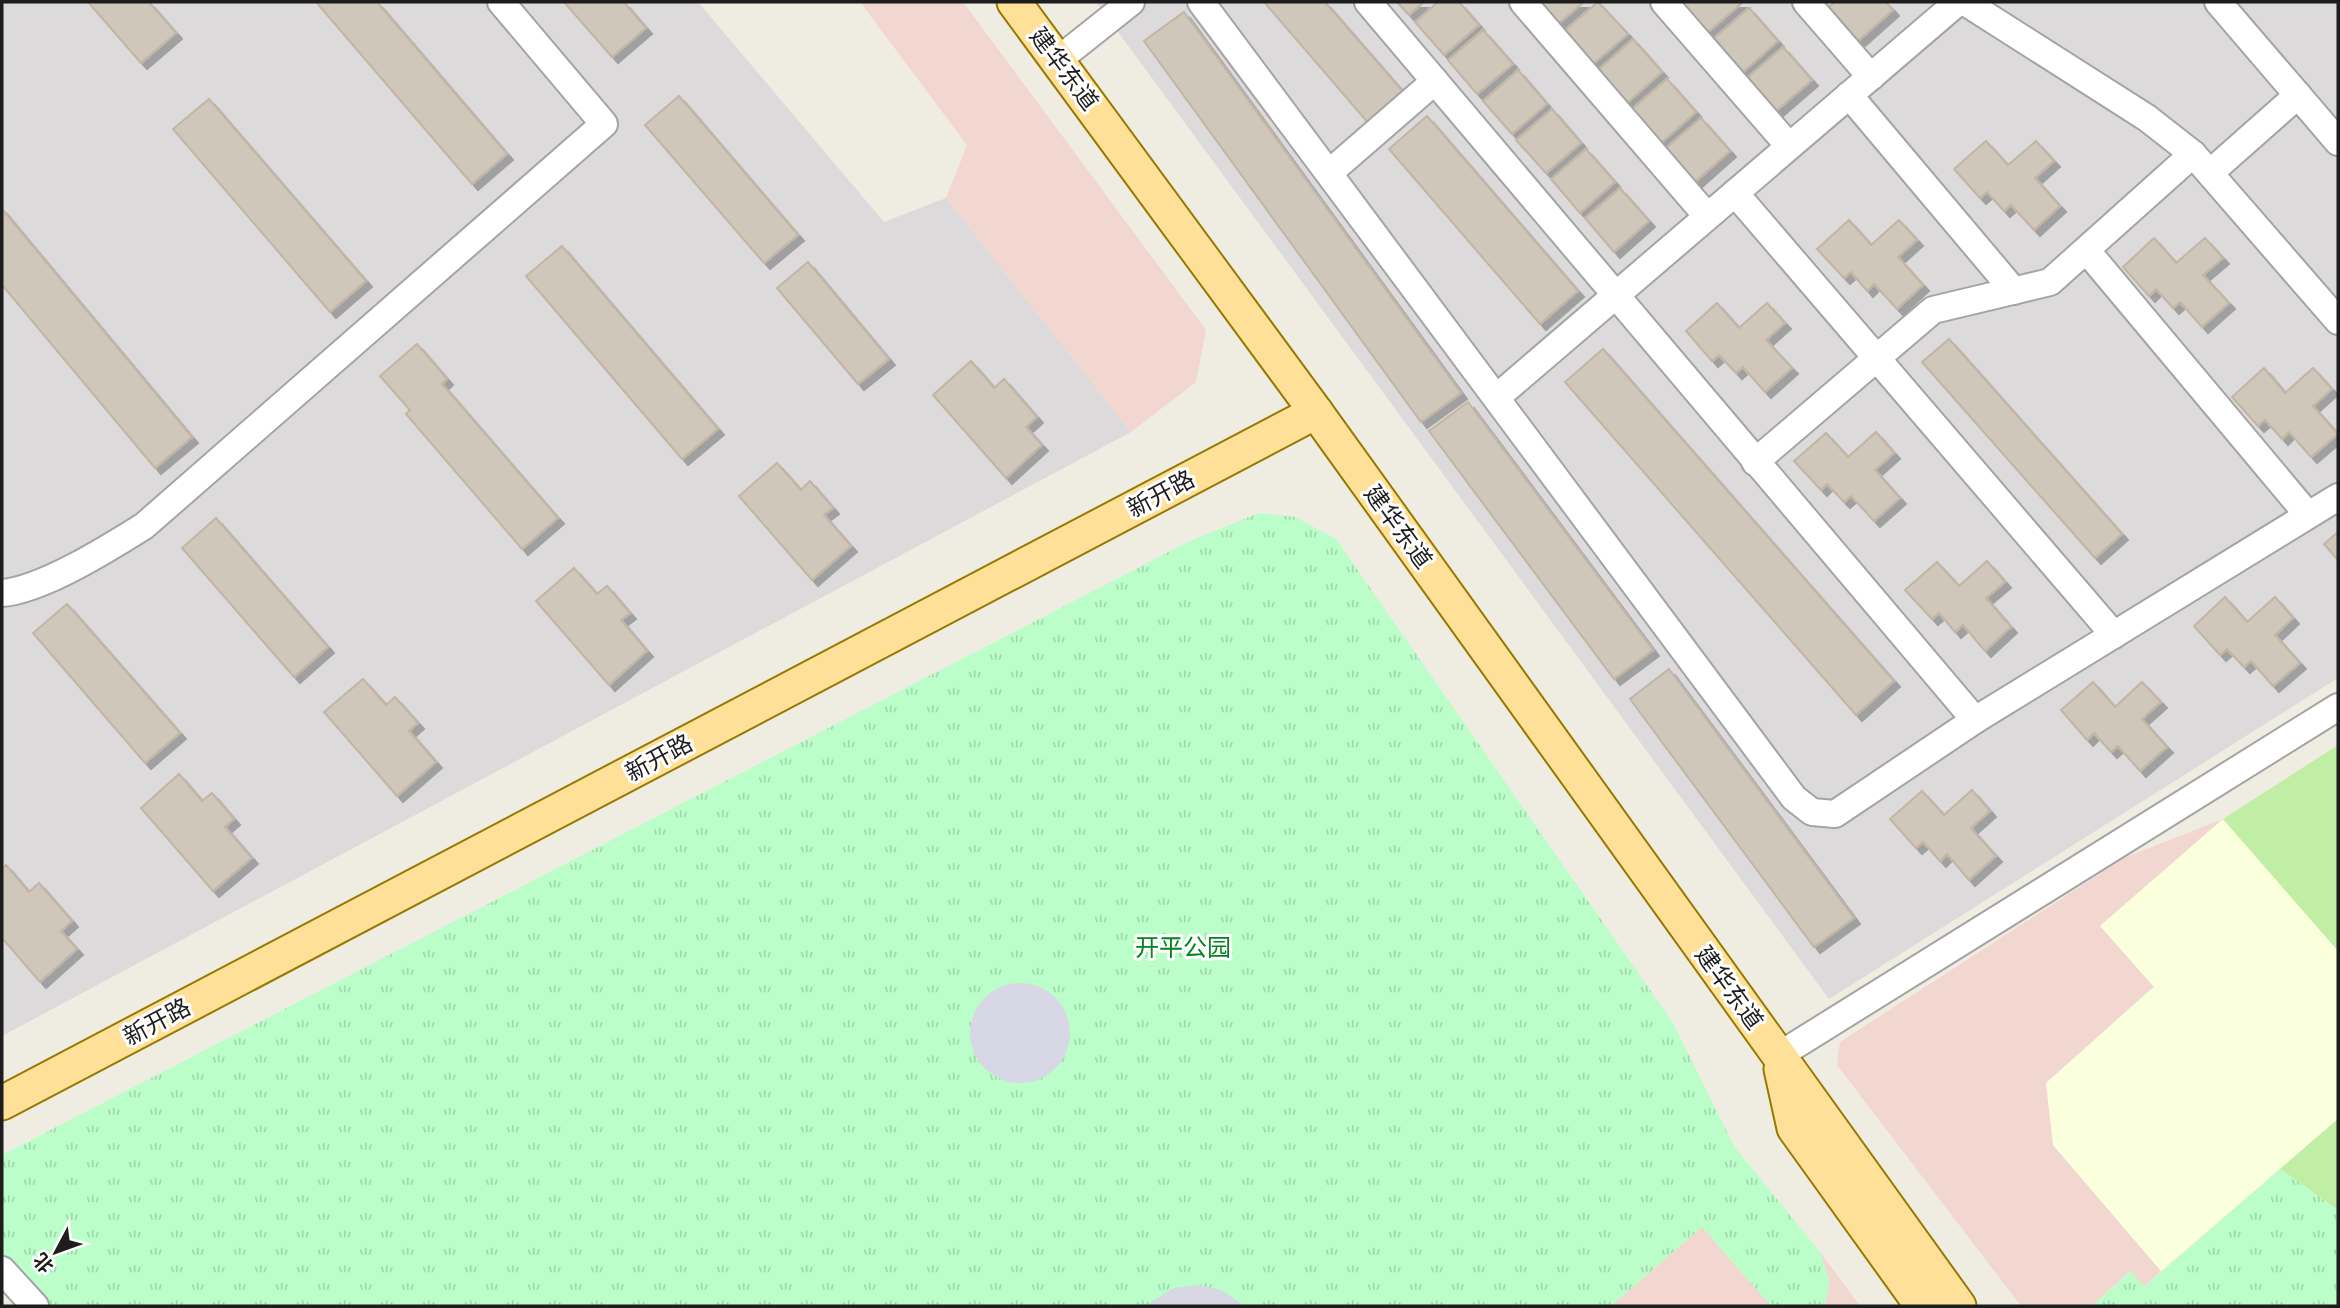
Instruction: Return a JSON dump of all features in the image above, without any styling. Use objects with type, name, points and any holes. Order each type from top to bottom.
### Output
[{"type":"main road","name":"建华东道","points":[[1014,2],[1316,412],[1959,1306]]},
{"type":"main road","name":"新开路","points":[[2,1104],[1316,412]]},
{"type":"main road","name":"建华东道","points":[[1778,1056],[1794,1128],[1922,1306]]},
{"type":"street","points":[[2,593],[20,592],[114,545],[144,526],[604,124],[501,2]]},
{"type":"street","points":[[1058,60],[1131,2]]},
{"type":"street","points":[[1201,2],[1794,798],[1812,812],[1835,814],[1975,720],[2338,497]]},
{"type":"street","points":[[1368,2],[1975,720]]},
{"type":"street","points":[[1523,2],[1707,216]]},
{"type":"street","points":[[1664,2],[1789,146]]},
{"type":"street","points":[[1806,2],[1871,77]]},
{"type":"street","points":[[1497,397],[1958,2]]},
{"type":"street","points":[[1965,2],[2147,118],[2202,163],[2338,321]]},
{"type":"street","points":[[2218,2],[2338,142]]},
{"type":"street","points":[[1329,173],[1435,81]]},
{"type":"street","points":[[1849,95],[2014,291]]},
{"type":"street","points":[[1755,462],[1933,310],[2050,282],[2202,163],[2298,95]]},
{"type":"street","points":[[1735,192],[2114,635]]},
{"type":"street","points":[[2087,251],[2308,515]]},
{"type":"street","points":[[1778,1056],[2338,708]]},
{"type":"street","points":[[2,1270],[35,1306]]},
{"type":"shaded area","points":[[2,2],[698,2],[884,222],[946,198],[1131,432],[2,1036]]},
{"type":"shaded area","points":[[860,2],[963,2],[1206,330],[1196,382],[1131,432],[946,198],[967,145]]},
{"type":"shaded area","points":[[1096,2],[2338,2],[2338,678],[1829,999]]},
{"type":"shaded area","points":[[2223,819],[2100,926],[2154,986],[2046,1083],[2053,1145],[2161,1271],[2144,1287],[2130,1271],[2092,1306],[2021,1306],[1837,1065],[1840,1042],[2126,857]]},
{"type":"shaded area","points":[[2223,819],[2338,951],[2338,1119],[2161,1271],[2053,1145],[2046,1083],[2154,987],[2100,926]]},
{"type":"shaded area","points":[[1020,983],[1039,987],[1055,998],[1066,1014],[1070,1033],[1066,1052],[1055,1068],[1039,1079],[1020,1083],[1001,1079],[985,1068],[974,1052],[970,1033],[974,1014],[985,998],[1001,987]]},
{"type":"shaded area","points":[[1702,1227],[1771,1306],[1611,1306]]},
{"type":"shaded area","points":[[1820,1252],[1860,1306],[1824,1306],[1830,1283]]},
{"type":"shaded area","points":[[1199,1285],[1221,1290],[1245,1306],[1145,1306],[1174,1288]]},
{"type":"green space","name":"开平公园","points":[[1259,513],[1295,517],[1336,539],[1673,1023],[1734,1146],[1820,1252],[1830,1283],[1824,1306],[1771,1306],[1702,1227],[1611,1306],[27,1306],[2,1279],[2,1155],[1190,541]]},
{"type":"green space","points":[[2338,745],[2338,951],[2223,819]]},
{"type":"green space","points":[[2338,1119],[2338,1210],[2280,1169]]},
{"type":"green space","points":[[2280,1169],[2338,1210],[2338,1306],[2092,1306],[2131,1271],[2144,1287]]},
{"type":"building","points":[[88,2],[149,2],[176,33],[141,63]]},
{"type":"building","points":[[316,2],[377,2],[507,154],[472,184]]},
{"type":"building","points":[[564,2],[624,2],[646,28],[612,57]]},
{"type":"building","points":[[1264,2],[1325,2],[1405,94],[1370,125]]},
{"type":"building","points":[[1397,2],[1424,2],[1409,15]]},
{"type":"building","points":[[1438,2],[1459,2],[1479,25],[1444,55],[1415,22]]},
{"type":"building","points":[[1539,2],[1584,2],[1558,24]]},
{"type":"building","points":[[1598,2],[1628,34],[1593,64],[1564,31]]},
{"type":"building","points":[[1682,2],[1743,2],[1708,32]]},
{"type":"building","points":[[1835,2],[1886,2],[1893,10],[1858,41],[1829,7]]},
{"type":"building","points":[[1749,8],[1778,41],[1743,72],[1714,38]]},
{"type":"building","points":[[1184,12],[1461,393],[1421,422],[1144,41]]},
{"type":"building","points":[[1483,30],[1513,64],[1477,94],[1448,60]]},
{"type":"building","points":[[1633,39],[1662,72],[1627,103],[1598,70]]},
{"type":"building","points":[[1783,47],[1812,80],[1776,111],[1748,77]]},
{"type":"building","points":[[1518,70],[1547,104],[1512,134],[1483,101]]},
{"type":"building","points":[[1667,79],[1696,112],[1661,143],[1632,109]]},
{"type":"building","points":[[679,96],[798,235],[764,263],[645,125]]},
{"type":"building","points":[[209,99],[366,281],[330,312],[173,129]]},
{"type":"building","points":[[1552,109],[1581,143],[1546,173],[1516,140]]},
{"type":"building","points":[[1427,116],[1578,291],[1540,324],[1389,149]]},
{"type":"building","points":[[1701,118],[1730,151],[1695,182],[1666,148]]},
{"type":"building","points":[[1986,141],[2008,165],[2036,141],[2054,161],[2035,178],[2060,206],[2034,230],[2011,205],[2004,211],[1987,192],[1980,198],[1954,169]]},
{"type":"building","points":[[1586,149],[1615,182],[1580,213],[1551,179]]},
{"type":"building","points":[[1620,188],[1649,221],[1614,252],[1585,218]]},
{"type":"building","points":[[2,209],[192,437],[155,468],[2,285]]},
{"type":"building","points":[[1849,220],[1871,245],[1899,220],[1917,240],[1898,257],[1923,285],[1897,309],[1874,284],[1867,291],[1851,272],[1844,278],[1817,249]]},
{"type":"building","points":[[2154,238],[2176,263],[2205,238],[2223,258],[2203,275],[2229,303],[2202,327],[2180,302],[2173,308],[2156,289],[2149,296],[2123,267]]},
{"type":"building","points":[[562,246],[718,429],[682,459],[526,276]]},
{"type":"building","points":[[808,262],[889,359],[858,384],[777,288]]},
{"type":"building","points":[[1717,303],[1739,328],[1767,303],[1785,323],[1766,340],[1792,368],[1765,392],[1743,367],[1736,373],[1719,355],[1712,361],[1686,331]]},
{"type":"building","points":[[1949,339],[2122,534],[2095,558],[1922,362]]},
{"type":"building","points":[[417,344],[447,379],[442,384],[558,518],[522,549],[406,414],[410,410],[380,376]]},
{"type":"building","points":[[1603,349],[1894,681],[1856,715],[1565,382]]},
{"type":"building","points":[[971,361],[994,388],[1004,379],[1037,417],[1026,427],[1042,445],[1006,478],[933,395]]},
{"type":"building","points":[[2264,368],[2285,393],[2313,368],[2332,389],[2313,406],[2338,434],[2311,457],[2289,432],[2282,439],[2265,420],[2258,426],[2232,397]]},
{"type":"building","points":[[1468,402],[1653,650],[1614,679],[1429,431]]},
{"type":"building","points":[[1876,432],[1894,453],[1875,470],[1900,498],[1874,521],[1851,496],[1844,502],[1827,484],[1821,490],[1794,461],[1826,433],[1848,457]]},
{"type":"building","points":[[777,463],[801,490],[810,481],[833,508],[824,515],[851,546],[812,580],[739,496]]},
{"type":"building","points":[[216,518],[328,647],[294,677],[182,548]]},
{"type":"building","points":[[2338,532],[2338,560],[2324,544]]},
{"type":"building","points":[[1987,561],[2005,582],[1986,598],[2011,627],[1985,651],[1963,625],[1955,632],[1939,613],[1932,619],[1905,590],[1937,562],[1959,586]]},
{"type":"building","points":[[574,568],[597,594],[607,586],[630,613],[621,620],[647,651],[609,685],[536,601]]},
{"type":"building","points":[[2225,597],[2247,622],[2275,597],[2293,618],[2275,635],[2300,663],[2273,686],[2251,661],[2244,667],[2227,649],[2220,655],[2194,626]]},
{"type":"building","points":[[67,604],[180,733],[145,763],[33,633]]},
{"type":"building","points":[[1669,669],[1854,918],[1814,947],[1630,699]]},
{"type":"building","points":[[363,679],[386,705],[395,697],[418,723],[409,731],[436,762],[397,796],[324,712]]},
{"type":"building","points":[[2093,682],[2115,707],[2142,682],[2161,702],[2142,719],[2167,747],[2140,771],[2118,746],[2111,752],[2094,733],[2087,740],[2061,710]]},
{"type":"building","points":[[179,774],[202,801],[212,793],[234,819],[225,827],[252,858],[213,891],[141,808]]},
{"type":"building","points":[[1972,790],[1990,811],[1971,828],[1996,856],[1969,880],[1947,854],[1940,861],[1923,842],[1916,848],[1890,819],[1922,791],[1944,815]]},
{"type":"building","points":[[6,865],[29,892],[39,883],[72,921],[61,931],[77,949],[40,982],[2,938],[2,869]]}]
